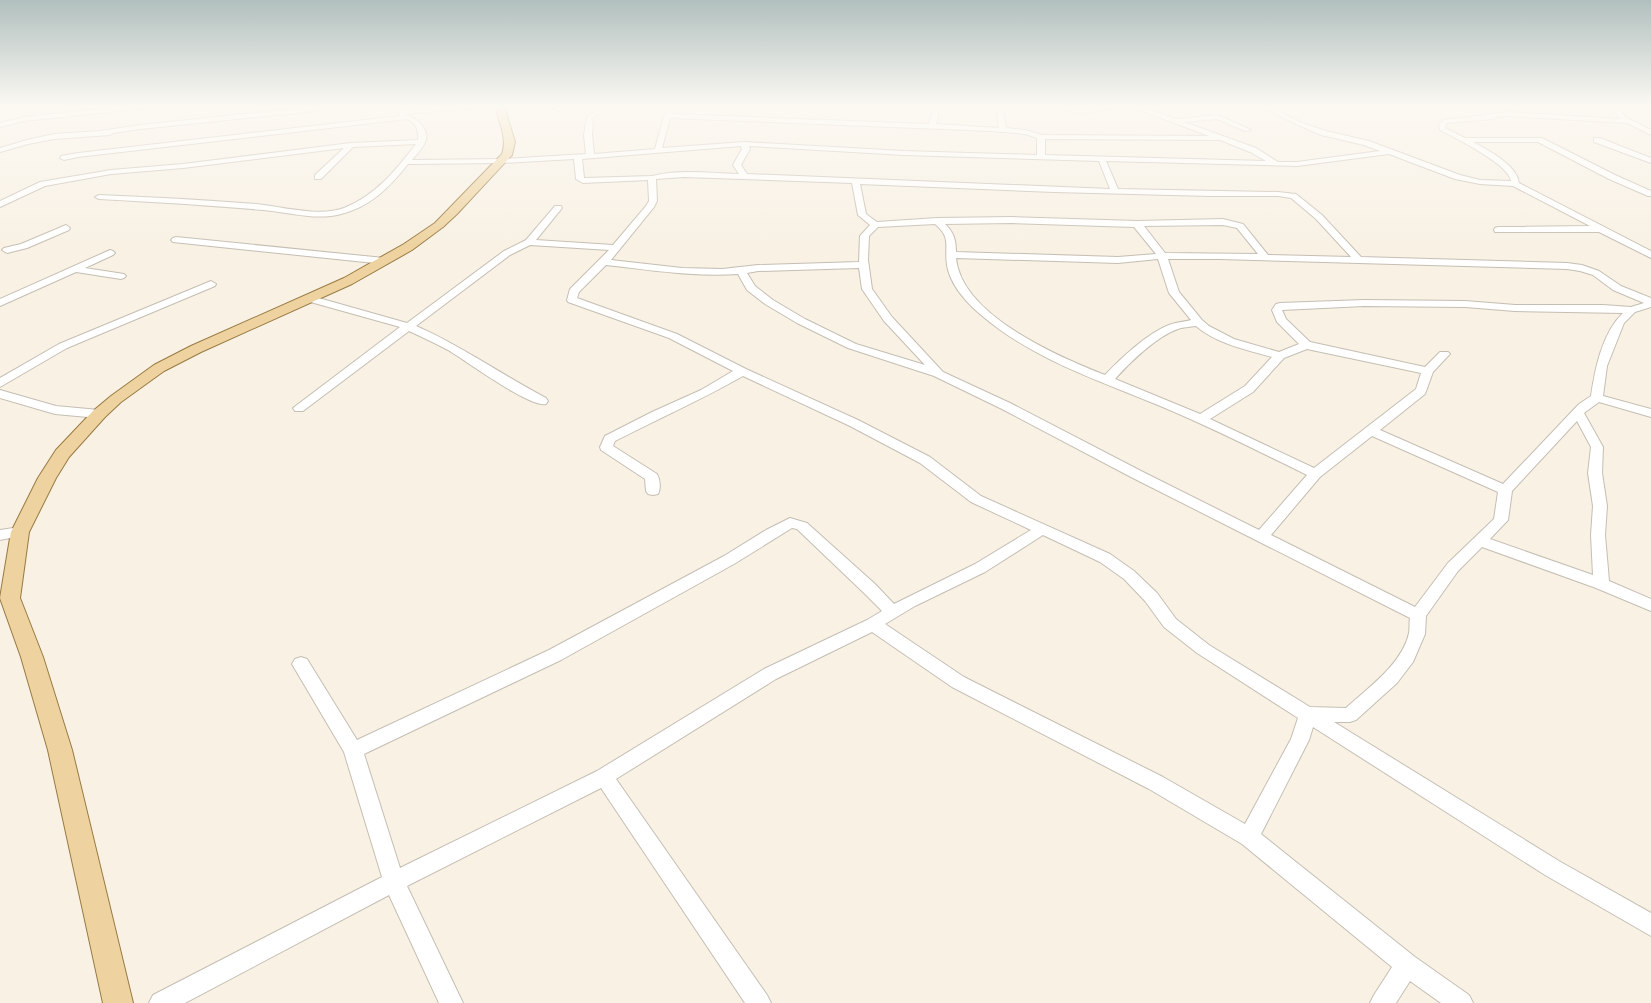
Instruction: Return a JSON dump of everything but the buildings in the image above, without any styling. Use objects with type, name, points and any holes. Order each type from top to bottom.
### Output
[{"type":"main road","points":[[118,1003],[60,750],[32,657],[5,600],[20,532],[47,478],[62,454],[99,414],[121,396],[159,368],[202,346],[311,299],[384,261],[439,225],[502,161],[507,153]]},
{"type":"street","points":[[64,158],[98,153]]},
{"type":"street","points":[[0,204],[43,184],[87,178],[111,172],[183,166],[289,153]]},
{"type":"street","points":[[318,177],[343,153]]},
{"type":"street","points":[[99,197],[158,199],[270,208],[292,212],[332,213],[346,211],[374,196],[391,182],[414,153]]},
{"type":"street","points":[[407,162],[502,161],[626,153]]},
{"type":"street","points":[[744,153],[737,165],[745,176]]},
{"type":"street","points":[[901,153],[1102,160],[1297,164],[1382,153]]},
{"type":"street","points":[[1041,153],[1041,157]]},
{"type":"street","points":[[1258,153],[1277,164]]},
{"type":"street","points":[[1390,153],[1458,177],[1480,182],[1515,184],[1651,255]]},
{"type":"street","points":[[1483,153],[1514,176],[1515,184]]},
{"type":"street","points":[[1564,153],[1612,177],[1651,194]]},
{"type":"street","points":[[1628,153],[1651,162]]},
{"type":"street","points":[[578,157],[580,179],[586,181],[684,175],[745,176],[1115,192],[1278,194],[1294,196],[1319,217],[1358,260]]},
{"type":"street","points":[[1102,160],[1115,192]]},
{"type":"street","points":[[652,178],[653,201],[650,207],[604,262],[574,292],[572,300],[673,336],[742,371],[792,393],[925,460],[976,499],[1105,558],[1129,574],[1151,597],[1170,623],[1203,649],[1552,868],[1651,925]]},
{"type":"street","points":[[856,182],[862,215],[875,225],[937,221],[1012,220],[1137,224],[1223,222],[1240,226],[1266,258]]},
{"type":"street","points":[[299,408],[407,326],[507,253],[529,242],[558,208]]},
{"type":"street","points":[[937,221],[945,227],[950,234],[953,248],[953,272],[975,305],[999,324],[1038,350],[1107,381],[1201,419],[1315,474]]},
{"type":"street","points":[[1137,224],[1162,256],[1174,294],[1198,322],[1205,328],[1230,341],[1280,356]]},
{"type":"street","points":[[875,225],[865,236],[864,265],[866,289],[888,319],[939,374]]},
{"type":"street","points":[[2,251],[24,246],[66,228]]},
{"type":"street","points":[[1498,230],[1602,229]]},
{"type":"street","points":[[176,240],[384,261]]},
{"type":"street","points":[[529,242],[615,248]]},
{"type":"street","points":[[0,304],[110,253]]},
{"type":"street","points":[[952,255],[1118,260],[1162,256],[1220,256],[1582,268],[1596,273],[1617,288],[1651,303]]},
{"type":"street","points":[[604,262],[705,272],[742,272],[758,268],[864,265]]},
{"type":"street","points":[[74,270],[120,276]]},
{"type":"street","points":[[742,272],[751,288],[769,302],[801,321],[852,346],[939,374],[1006,406],[1136,474],[1418,615]]},
{"type":"street","points":[[0,383],[63,346],[211,284]]},
{"type":"street","points":[[311,299],[407,326],[440,340],[506,381],[542,401]]},
{"type":"street","points":[[1428,371],[1306,345],[1281,320],[1277,310],[1280,306],[1356,303],[1457,304],[1515,308],[1602,308],[1631,310],[1651,303]]},
{"type":"street","points":[[1308,714],[1350,715],[1392,678],[1407,657],[1417,634],[1418,615],[1453,567],[1501,520],[1505,490],[1578,413],[1597,398],[1602,366],[1619,322],[1631,310]]},
{"type":"street","points":[[1107,381],[1114,371],[1144,346],[1173,327],[1198,322]]},
{"type":"street","points":[[1201,419],[1249,389],[1280,356],[1306,345]]},
{"type":"street","points":[[1262,536],[1315,474],[1421,391],[1428,371],[1444,354]]},
{"type":"street","points":[[653,491],[652,477],[606,446],[610,439],[656,415],[705,393],[742,371]]},
{"type":"street","points":[[0,394],[55,410],[99,414]]},
{"type":"street","points":[[1597,398],[1651,412]]},
{"type":"street","points":[[1578,413],[1597,447],[1595,473],[1600,506],[1598,535],[1601,584]]},
{"type":"street","points":[[1370,430],[1505,490]]},
{"type":"street","points":[[353,750],[555,654],[722,564],[771,533],[790,523],[802,526],[869,588],[892,612]]},
{"type":"street","points":[[161,1003],[394,882],[604,777],[770,674],[873,624],[909,602],[980,568],[1043,529]]},
{"type":"street","points":[[0,535],[20,532]]},
{"type":"street","points":[[1480,541],[1601,584],[1651,605]]},
{"type":"street","points":[[873,624],[958,682],[1156,783],[1249,837],[1407,965],[1461,1003]]},
{"type":"street","points":[[301,664],[353,750],[394,882],[451,1003]]},
{"type":"street","points":[[1249,837],[1300,740],[1308,714]]},
{"type":"street","points":[[604,777],[759,1003]]},
{"type":"street","points":[[1382,1003],[1407,965]]}]
